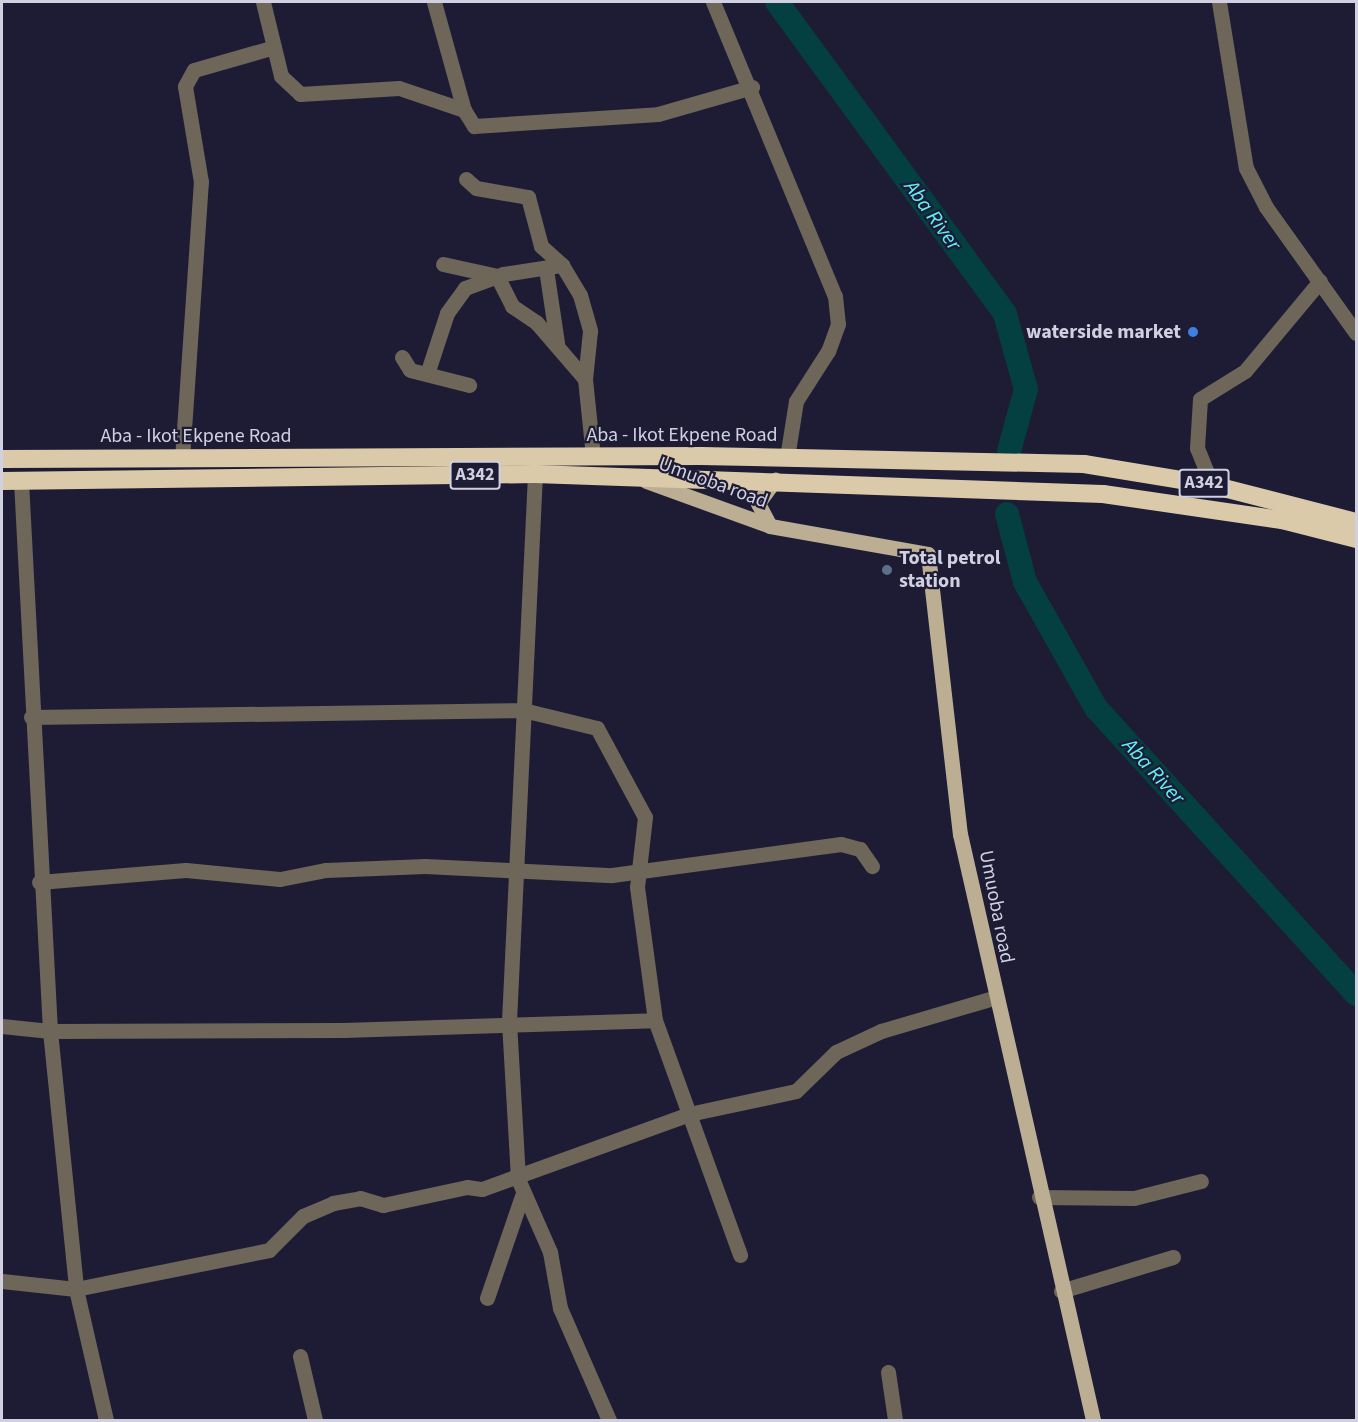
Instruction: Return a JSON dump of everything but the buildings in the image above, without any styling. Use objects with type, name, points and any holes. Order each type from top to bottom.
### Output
[{"type":"highway","name":"Aba - Ikot Ekpene Road","points":[[2,459],[787,458],[942,460],[1117,467],[1212,484],[1356,522]]},
{"type":"highway","name":"A342","points":[[2,481],[535,474],[640,479],[775,480],[1046,493],[1176,502],[1356,539]]},
{"type":"highway","points":[[1332,517],[1356,511]]},
{"type":"main road","name":"Umuoba road","points":[[640,479],[770,526],[921,548],[927,554],[960,834],[993,998],[1093,1420]]},
{"type":"main road","name":"Umuoba road","points":[[770,526],[758,503],[775,480]]},
{"type":"street","points":[[263,2],[280,76],[300,93],[399,87],[464,110]]},
{"type":"street","points":[[434,2],[464,110],[474,126],[626,118],[752,87]]},
{"type":"street","points":[[713,2],[752,87],[836,296],[838,324],[828,351],[796,401],[787,458]]},
{"type":"street","points":[[1219,2],[1246,168],[1266,207],[1356,333]]},
{"type":"street","points":[[182,459],[201,182],[185,86],[194,70],[274,47]]},
{"type":"street","points":[[466,179],[476,188],[528,197],[541,246],[562,265],[580,294],[590,331],[585,380],[593,458]]},
{"type":"street","points":[[443,264],[497,276]]},
{"type":"street","points":[[434,377],[436,354],[454,299],[465,288],[497,276],[562,265]]},
{"type":"street","points":[[546,268],[557,345]]},
{"type":"street","points":[[497,276],[512,306],[557,345],[585,380]]},
{"type":"street","points":[[1212,484],[1197,448],[1200,399],[1245,371],[1320,281]]},
{"type":"street","points":[[402,357],[410,370],[469,385]]},
{"type":"street","points":[[535,474],[509,1022],[518,1179],[522,1196],[548,1244],[560,1308],[609,1420]]},
{"type":"street","points":[[21,481],[39,882],[50,1031],[76,1288],[100,1420]]},
{"type":"street","points":[[31,717],[523,710],[589,723],[604,736],[610,760],[634,790],[645,817],[642,871],[636,887],[655,1020],[740,1255]]},
{"type":"street","points":[[39,882],[186,870],[280,879],[337,869],[642,871],[841,844],[860,849],[872,866]]},
{"type":"street","points":[[2,1281],[76,1288],[269,1250],[303,1216],[333,1203],[360,1198],[383,1205],[518,1179],[689,1114],[796,1091],[836,1052],[881,1031],[993,998]]},
{"type":"street","points":[[2,1026],[50,1031],[343,1030],[509,1022],[655,1020]]},
{"type":"street","points":[[1039,1197],[1134,1198],[1202,1181]]},
{"type":"street","points":[[487,1298],[522,1196]]},
{"type":"street","points":[[1061,1292],[1173,1257]]},
{"type":"street","points":[[300,1356],[315,1420]]},
{"type":"street","points":[[888,1372],[895,1420]]},
{"type":"waterway","name":"Aba River","points":[[777,2],[1005,314],[1026,389],[1009,451]]},
{"type":"waterway","name":"Aba River","points":[[1007,514],[1025,582],[1096,708],[1356,994]]},
{"type":"place","name":"waterside market","points":[[1193,332]]},
{"type":"place","name":"Total petrol station","points":[[887,570]]}]
